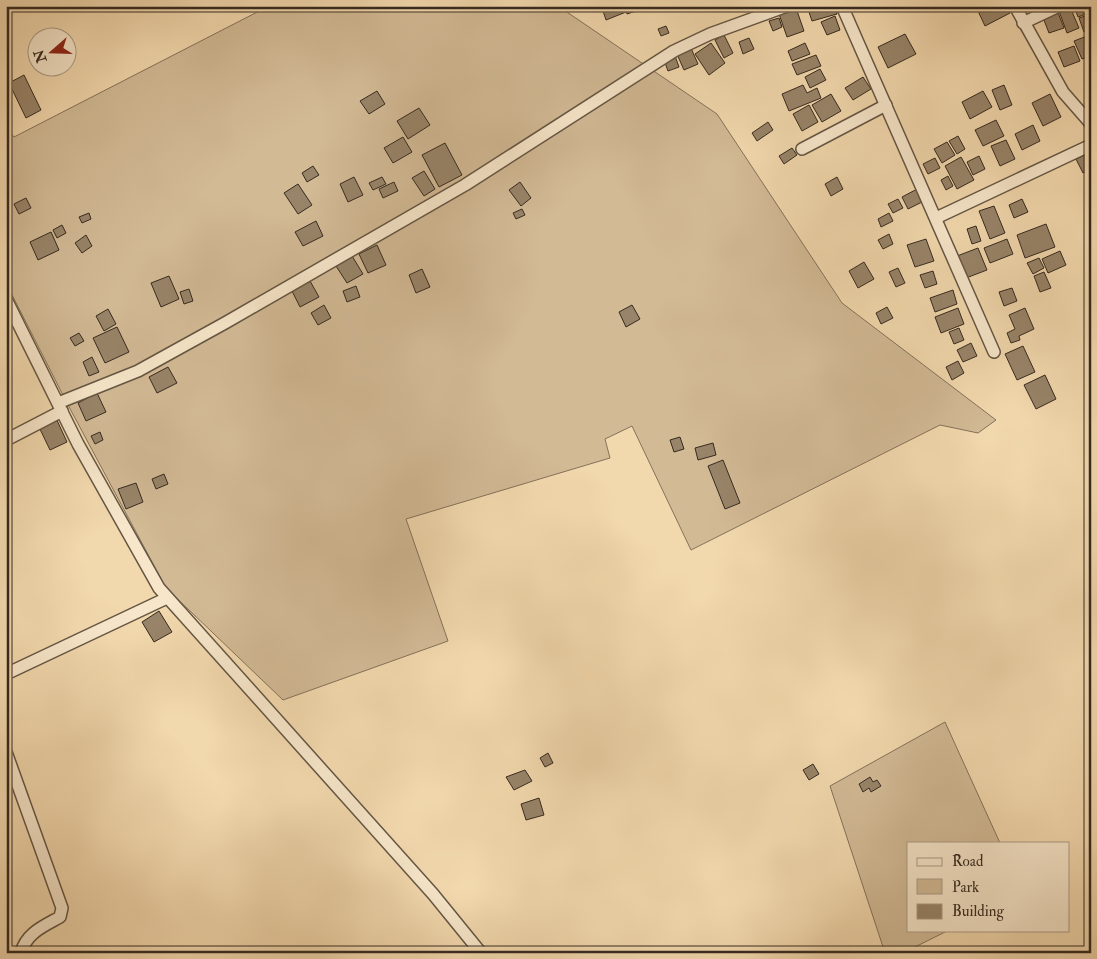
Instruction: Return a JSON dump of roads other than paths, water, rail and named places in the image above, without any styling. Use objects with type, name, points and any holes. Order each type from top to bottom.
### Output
[{"type":"street","points":[[6,440],[60,407],[138,371],[243,313],[465,185],[674,51],[710,34],[787,6]]},
{"type":"street","points":[[842,6],[994,352]]},
{"type":"street","points":[[1015,6],[1063,92],[1091,124]]},
{"type":"street","points":[[1023,23],[1060,6]]},
{"type":"street","points":[[802,149],[886,105]]},
{"type":"street","points":[[936,218],[1091,145]]},
{"type":"street","points":[[6,299],[78,444],[158,588],[434,894],[481,953]]},
{"type":"street","points":[[6,674],[167,598]]},
{"type":"street","points":[[6,752],[62,908],[60,916],[28,936],[21,953]]}]
